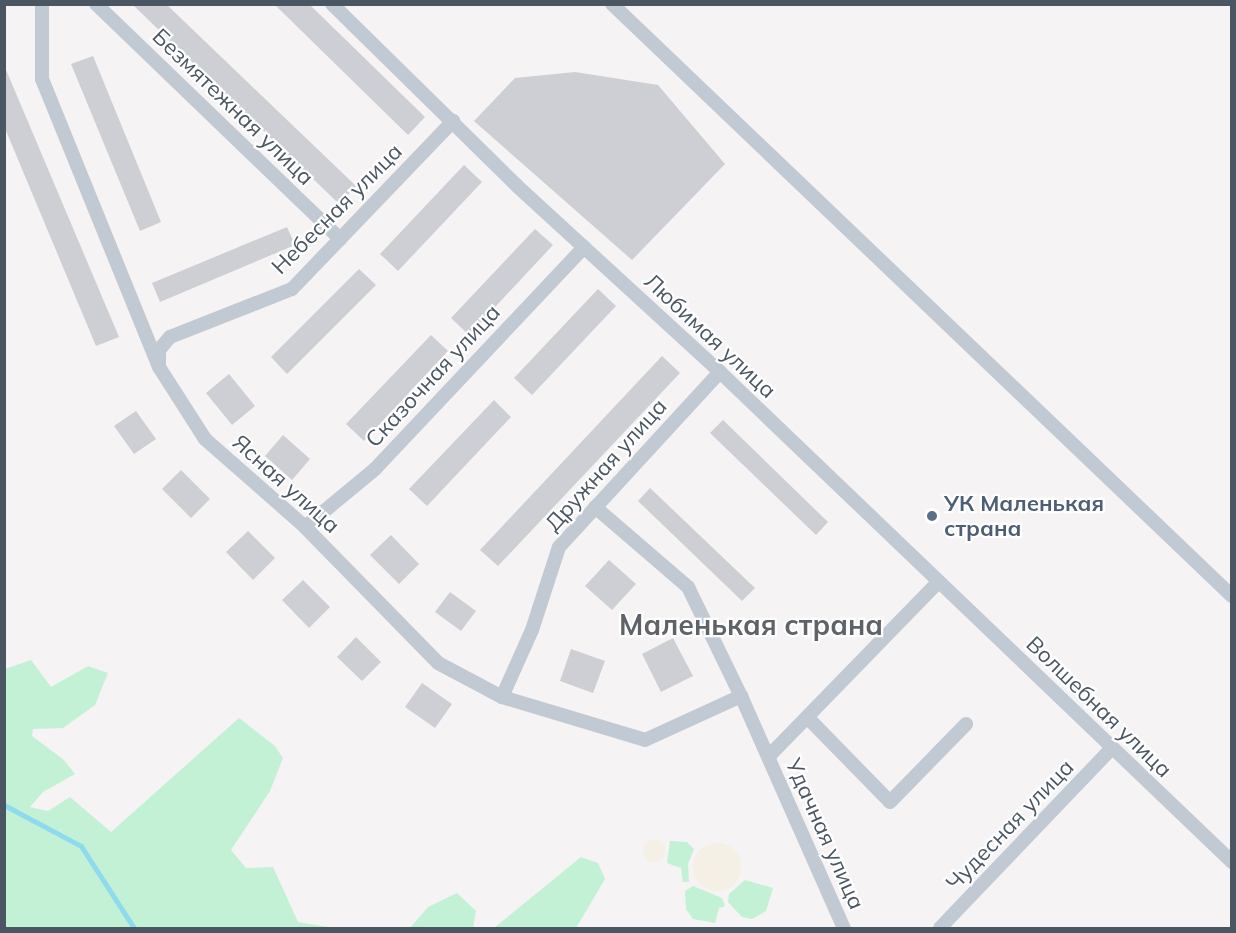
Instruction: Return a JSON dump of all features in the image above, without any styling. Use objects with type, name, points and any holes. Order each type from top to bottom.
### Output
[{"type":"street","name":"Ясная улица","points":[[42,4],[42,79],[159,367],[205,439],[305,527],[438,663],[502,697],[645,740],[741,696]]},
{"type":"street","name":"Безмятежная улица","points":[[96,4],[340,239]]},
{"type":"street","name":"Любимая улица","points":[[332,4],[584,247],[720,372],[938,582]]},
{"type":"street","points":[[612,4],[1232,596]]},
{"type":"street","name":"Небесная улица","points":[[159,367],[159,351],[170,337],[292,289],[453,122]]},
{"type":"street","name":"Сказочная улица","points":[[305,527],[375,469],[584,247]]},
{"type":"street","name":"Дружная улица","points":[[502,697],[532,630],[559,547],[720,372]]},
{"type":"street","name":"Удачная улица","points":[[595,507],[688,587],[769,756],[844,928]]},
{"type":"street","points":[[769,756],[938,582]]},
{"type":"street","name":"Волшебная улица","points":[[938,582],[1232,862]]},
{"type":"street","points":[[808,718],[890,802],[966,724]]},
{"type":"street","name":"Чудесная улица","points":[[940,928],[1111,749]]},
{"type":"green space","points":[[31,660],[51,687],[88,666],[108,673],[95,705],[63,728],[33,729],[32,736],[64,760],[75,774],[43,792],[30,807],[48,811],[70,797],[111,832],[239,718],[275,746],[283,758],[270,791],[231,850],[246,868],[273,867],[298,922],[334,928],[5,928],[5,669]]},
{"type":"green space","points":[[670,841],[687,842],[694,849],[688,864],[689,882],[683,882],[681,868],[667,863]]},
{"type":"green space","points":[[581,857],[598,863],[605,879],[576,928],[494,928]]},
{"type":"green space","points":[[745,880],[773,888],[766,911],[752,919],[742,917],[728,902],[729,894]]},
{"type":"green space","points":[[693,886],[722,898],[725,906],[719,908],[715,923],[693,919],[686,909],[685,891]]},
{"type":"green space","points":[[457,893],[476,911],[473,928],[410,928],[428,907]]},
{"type":"sand","points":[[650,840],[658,840],[665,847],[665,855],[658,862],[650,862],[643,855],[643,847]]},
{"type":"sand","points":[[712,843],[722,843],[737,853],[741,867],[737,881],[731,887],[722,891],[712,891],[697,881],[693,872],[693,862],[703,847]]},
{"type":"building","points":[[132,4],[166,4],[356,186],[339,204]]},
{"type":"building","points":[[274,4],[309,4],[425,117],[408,135]]},
{"type":"building","points":[[93,56],[161,222],[140,231],[71,64]]},
{"type":"building","points":[[4,65],[119,337],[96,346],[4,126]]},
{"type":"building","points":[[575,72],[658,85],[725,164],[632,260],[474,121],[515,78]]},
{"type":"building","points":[[464,165],[482,182],[398,271],[380,254]]},
{"type":"building","points":[[287,227],[295,245],[160,302],[152,283]]},
{"type":"building","points":[[535,229],[553,245],[469,335],[451,318]]},
{"type":"building","points":[[359,269],[376,285],[287,374],[271,357]]},
{"type":"building","points":[[598,289],[616,306],[532,395],[514,378]]},
{"type":"building","points":[[431,335],[448,351],[364,441],[346,424]]},
{"type":"building","points":[[662,356],[680,373],[498,566],[480,550]]},
{"type":"building","points":[[229,374],[255,406],[232,425],[206,393]]},
{"type":"building","points":[[494,400],[511,417],[427,506],[409,489]]},
{"type":"building","points":[[136,411],[156,439],[134,454],[114,426]]},
{"type":"building","points":[[723,420],[828,522],[816,535],[710,433]]},
{"type":"building","points":[[283,435],[310,459],[292,480],[265,456]]},
{"type":"building","points":[[181,470],[210,499],[191,518],[162,489]]},
{"type":"building","points":[[650,488],[755,588],[742,601],[638,501]]},
{"type":"building","points":[[248,531],[275,558],[253,580],[226,552]]},
{"type":"building","points":[[391,535],[419,564],[399,584],[370,555]]},
{"type":"building","points":[[609,560],[636,584],[612,610],[585,586]]},
{"type":"building","points":[[303,580],[330,607],[309,628],[282,600]]},
{"type":"building","points":[[450,592],[476,611],[461,631],[435,612]]},
{"type":"building","points":[[356,637],[381,662],[362,681],[337,657]]},
{"type":"building","points":[[673,638],[693,676],[661,692],[642,654]]},
{"type":"building","points":[[571,649],[605,661],[593,693],[560,681]]},
{"type":"building","points":[[422,683],[452,704],[435,728],[405,707]]},
{"type":"waterway","points":[[4,805],[81,846],[134,928]]},
{"type":"place","name":"УК Маленькая страна","points":[[932,516]]},
{"type":"district","name":"Маленькая страна","points":[[751,625]]}]
